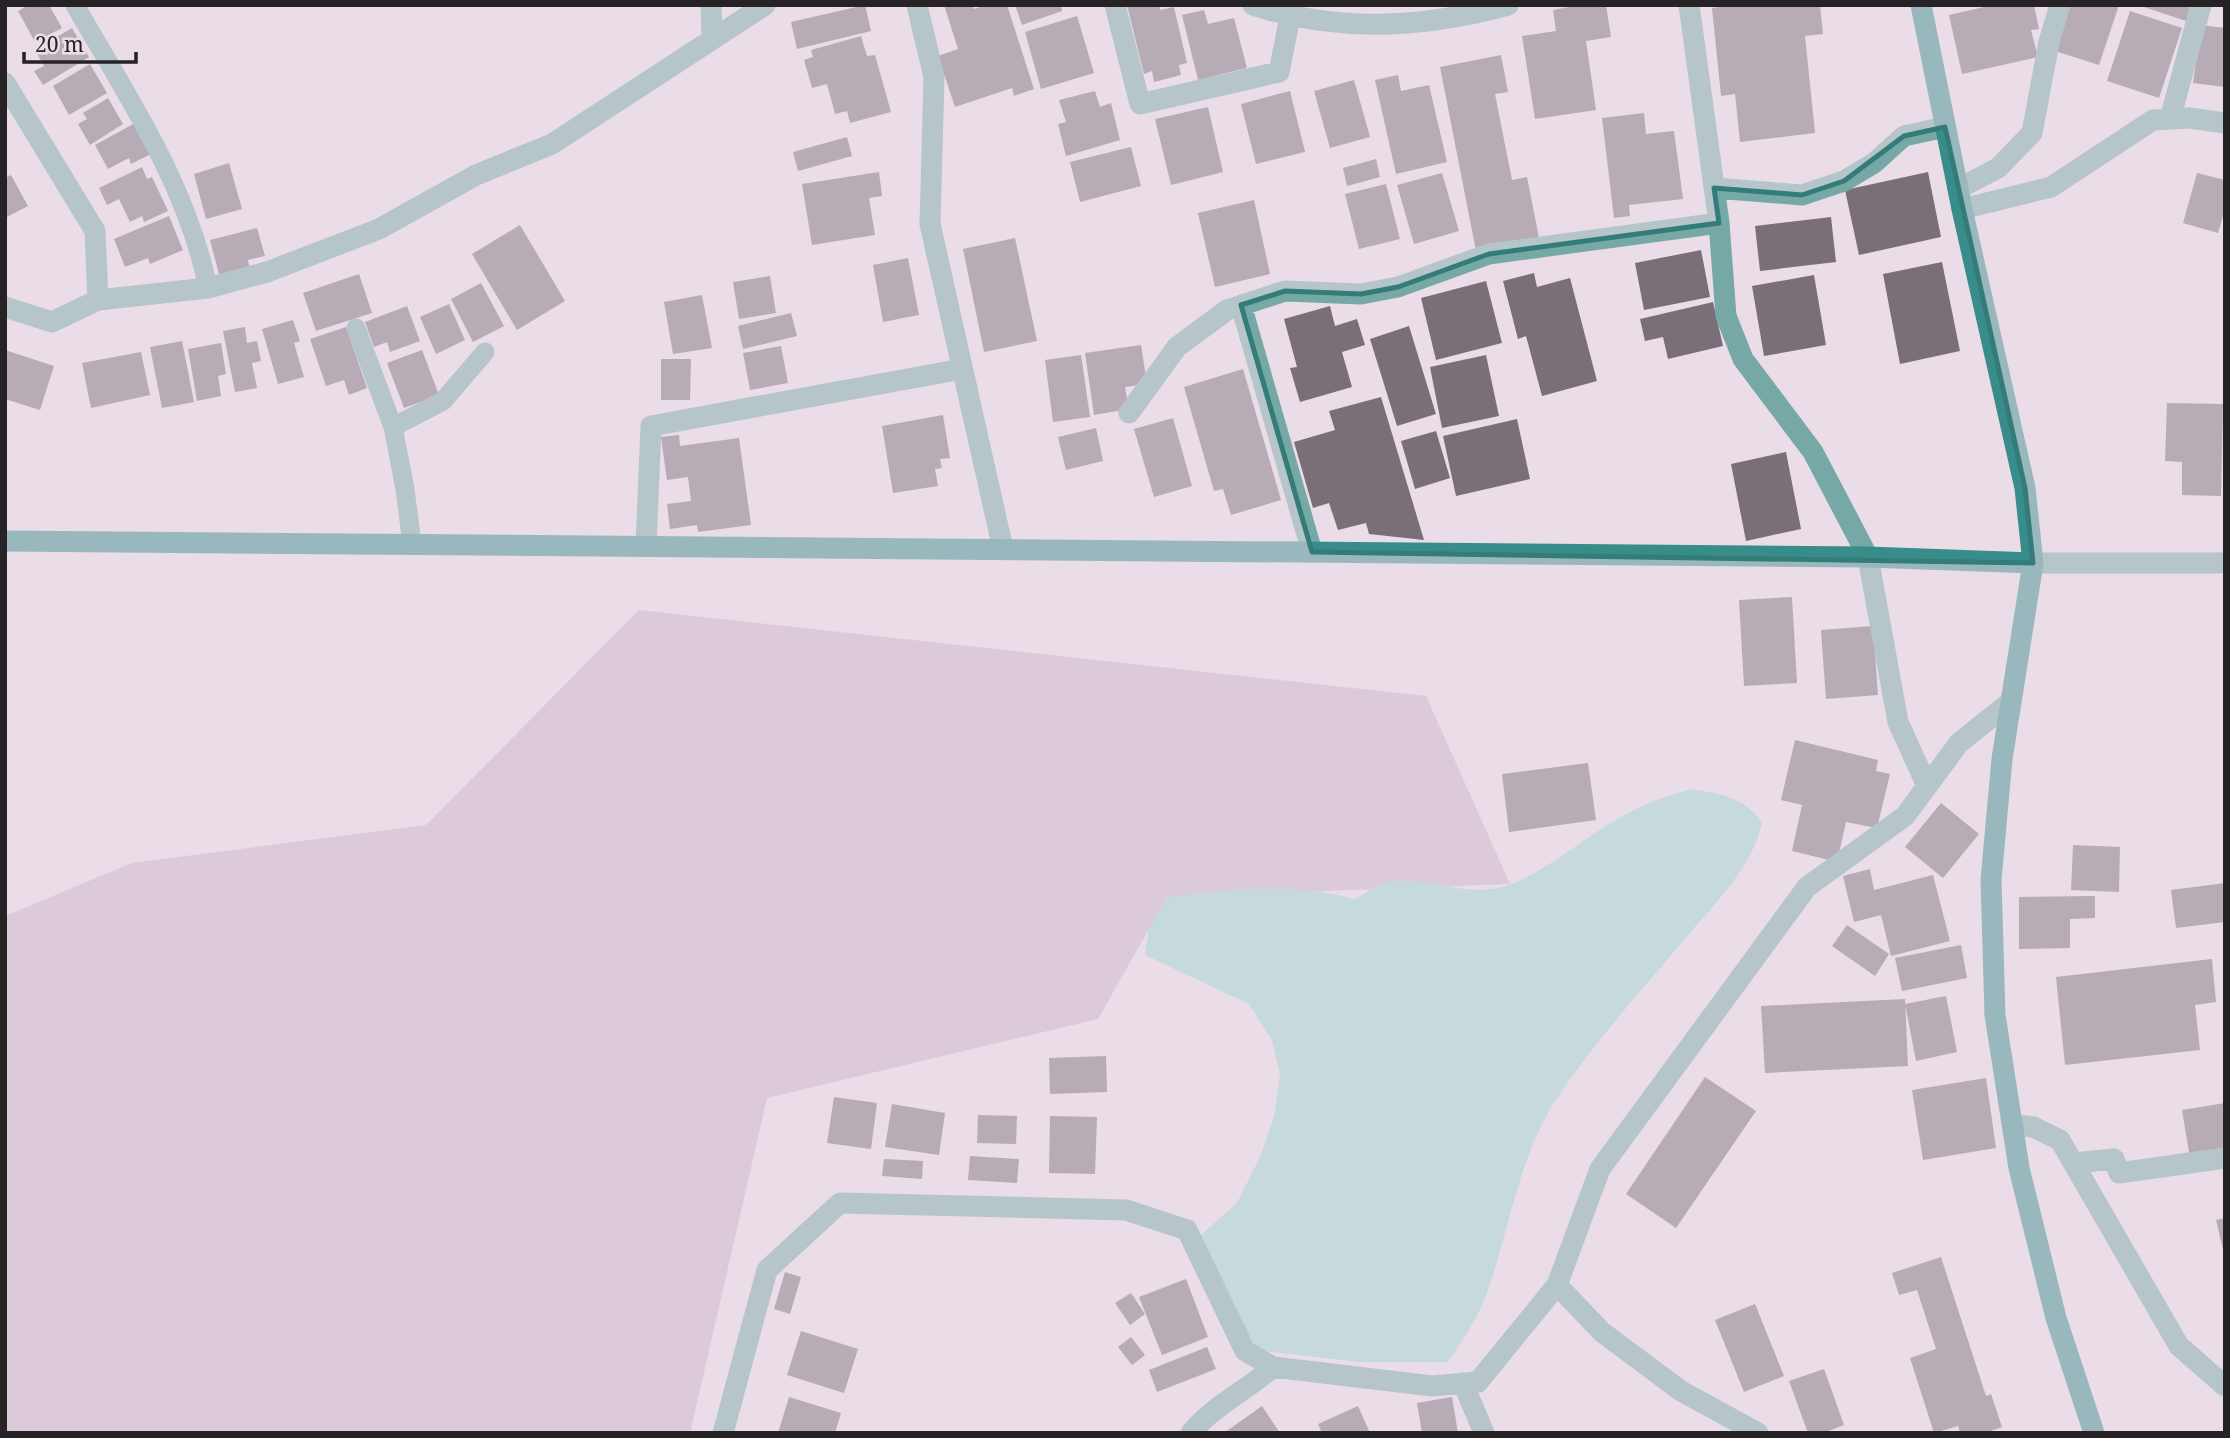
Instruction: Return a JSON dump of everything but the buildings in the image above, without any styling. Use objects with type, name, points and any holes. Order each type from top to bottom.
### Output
[{"type":"street","points":[[711,5],[712,39]]},
{"type":"street","points":[[5,307],[52,322],[98,300],[208,288],[267,272],[379,229],[476,176],[552,144],[765,5]]},
{"type":"street","points":[[917,5],[934,77],[930,224],[1003,549]]},
{"type":"street","points":[[1115,5],[1140,104],[1279,72],[1290,18]]},
{"type":"street","points":[[1253,5],[1290,18],[1360,26],[1464,17],[1508,5]]},
{"type":"street","points":[[1689,5],[1719,223],[1726,316],[1743,359],[1813,452],[1868,557],[1898,722],[1927,786]]},
{"type":"street","points":[[1921,5],[1960,199],[2025,488],[2033,563],[2009,703],[1991,880],[1995,1015],[2020,1168],[2056,1318],[2094,1433]]},
{"type":"street","points":[[1960,199],[1998,168],[2032,133],[2049,42],[2060,5]]},
{"type":"street","points":[[2170,119],[2201,5]]},
{"type":"street","points":[[5,83],[94,231],[98,300]]},
{"type":"street","points":[[1960,199],[2051,187],[2153,120],[2189,118],[2225,123]]},
{"type":"street","points":[[1714,188],[1802,195],[1844,181],[1874,163],[1904,136],[1945,127]]},
{"type":"street","points":[[1129,413],[1177,347],[1227,310],[1285,291],[1361,294],[1398,287],[1489,254],[1719,223]]},
{"type":"street","points":[[1241,306],[1312,552]]},
{"type":"street","points":[[646,546],[651,426],[961,369]]},
{"type":"street","points":[[5,541],[1868,557],[2033,563],[2225,563]]},
{"type":"street","points":[[723,1433],[767,1270],[840,1203],[1125,1210],[1187,1230],[1245,1351],[1273,1367],[1433,1386],[1478,1382],[1557,1284],[1600,1170],[1807,887],[1905,816],[1959,744],[2009,703]]},
{"type":"street","points":[[2012,1124],[2033,1127],[2060,1140],[2179,1346],[2225,1386]]},
{"type":"street","points":[[2074,1163],[2114,1159],[2119,1173],[2225,1158]]},
{"type":"street","points":[[1557,1284],[1602,1332],[1681,1391],[1758,1433]]},
{"type":"street","points":[[1191,1433],[1206,1415],[1254,1385],[1273,1367]]},
{"type":"street","points":[[1463,1383],[1484,1433]]},
{"type":"lane","points":[[75,5],[167,166],[194,231],[208,288]]},
{"type":"lane","points":[[356,328],[393,428],[412,544]]},
{"type":"lane","points":[[393,428],[443,401],[485,352]]},
{"type":"highlighted area","points":[[1945,127],[2025,488],[2033,563],[1312,552],[1241,305],[1285,291],[1361,294],[1398,287],[1489,254],[1719,223],[1714,188],[1802,195],[1844,181],[1904,136]]},
{"type":"shaded area","points":[[639,610],[1426,696],[1510,884],[1167,897],[1098,1019],[767,1098],[690,1433],[5,1433],[5,916],[132,863],[426,825]]},
{"type":"shaded area","points":[[1692,789],[1732,798],[1748,807],[1762,823],[1757,840],[1730,886],[1586,1057],[1557,1098],[1523,1170],[1485,1298],[1473,1323],[1448,1362],[1360,1362],[1254,1350],[1200,1236],[1237,1203],[1260,1157],[1274,1117],[1280,1075],[1272,1040],[1249,1004],[1145,955],[1149,927],[1167,897],[1261,888],[1308,890],[1355,899],[1384,883],[1403,881],[1464,889],[1494,889],[1509,885],[1539,870],[1631,811]]}]
